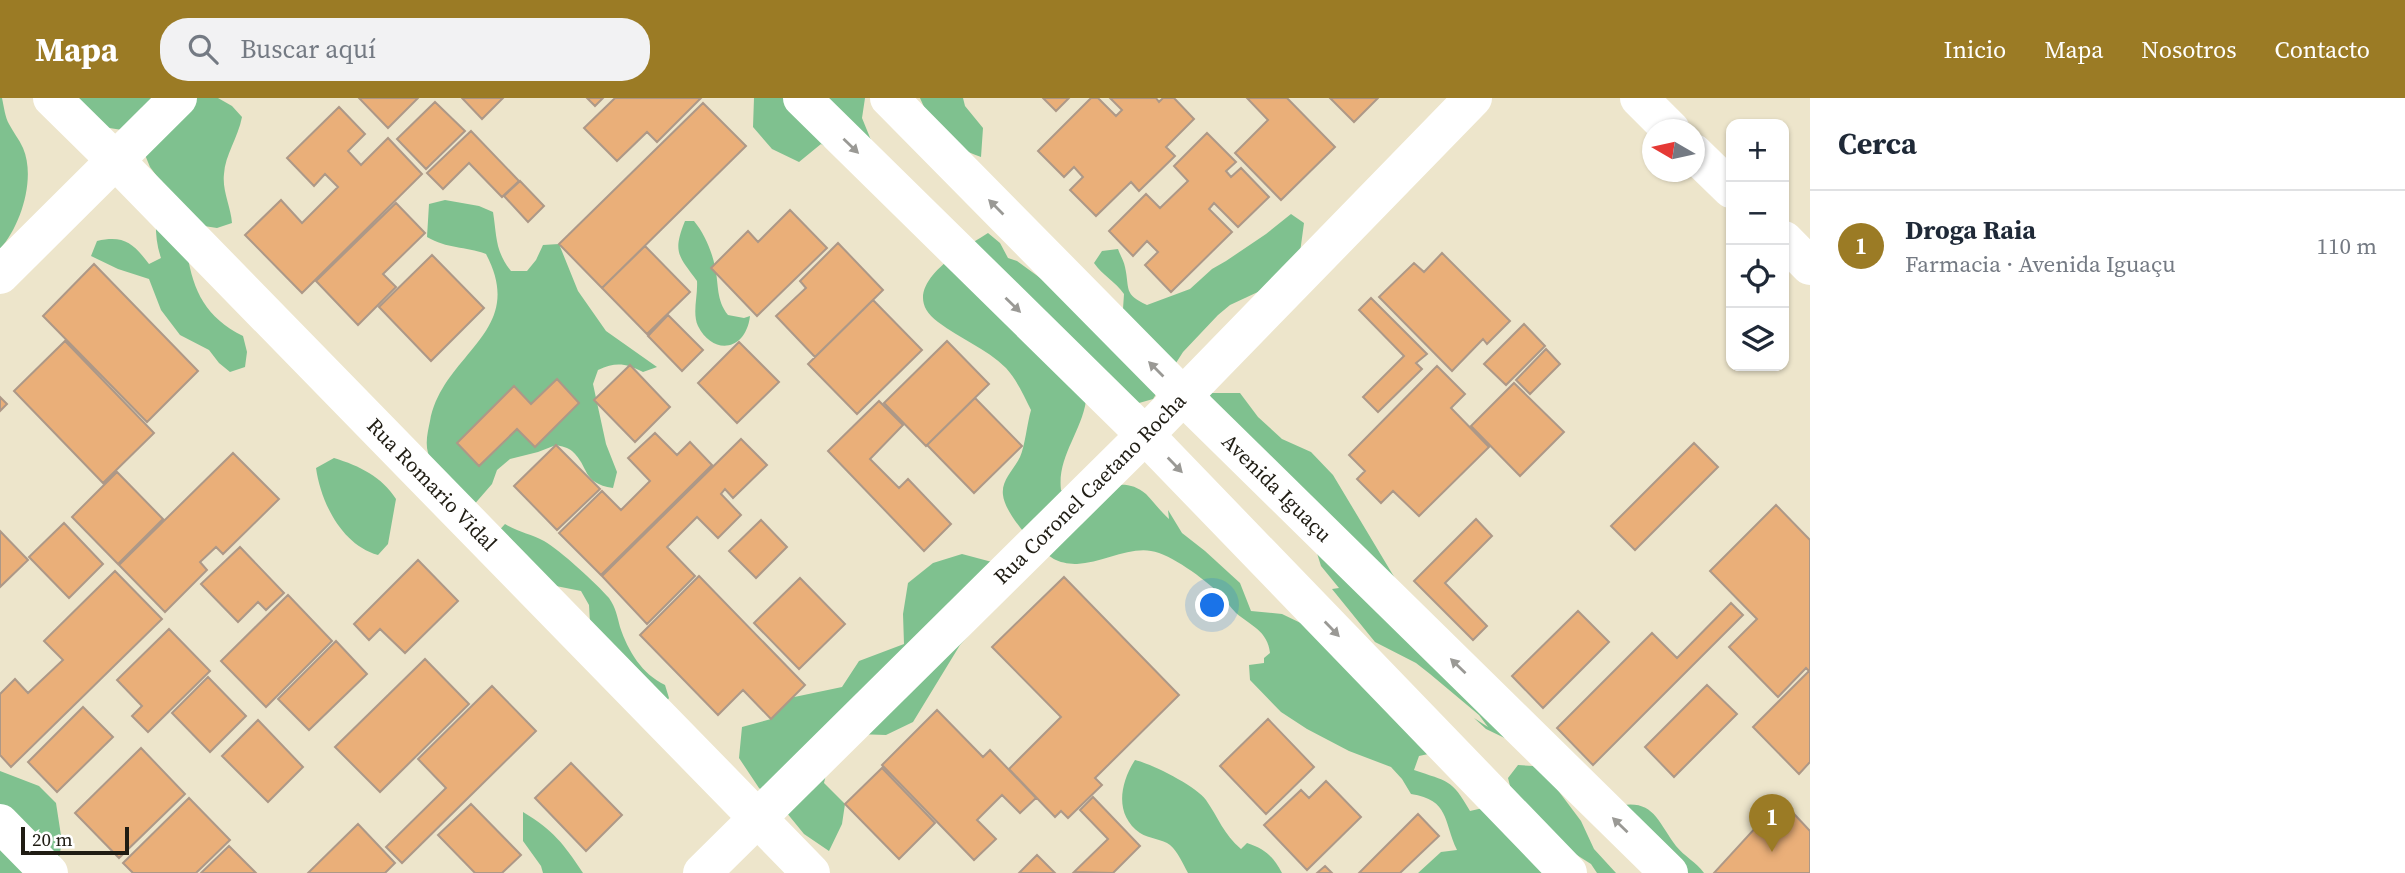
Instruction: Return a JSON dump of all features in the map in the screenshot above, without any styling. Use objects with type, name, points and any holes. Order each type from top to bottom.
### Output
[{"type":"street","name":"Rua Romario Vidal","points":[[52,98],[811,873]]},
{"type":"street","points":[[0,275],[178,98]]},
{"type":"street","points":[[802,98],[1145,435],[1568,873]]},
{"type":"street","name":"Avenida Iguaçu","points":[[889,98],[1183,396],[1669,873]]},
{"type":"street","name":"Rua Coronel Caetano Rocha","points":[[702,873],[1145,435],[1474,98]]},
{"type":"street","points":[[1639,98],[1660,119]]},
{"type":"street","points":[[1705,163],[1726,184]]},
{"type":"street","points":[[1789,245],[1810,266]]},
{"type":"street","points":[[0,823],[49,873]]},
{"type":"green space","points":[[0,98],[8,121],[23,148],[28,173],[20,215],[0,249]]},
{"type":"green space","points":[[43,98],[218,98],[232,106],[242,117],[224,174],[232,223],[217,228],[204,226],[186,246],[192,275],[202,299],[218,319],[243,336],[247,352],[245,367],[230,372],[209,350],[180,335],[161,310],[149,279],[118,269],[91,256],[97,241],[114,239],[133,246],[149,264],[161,258],[156,229],[159,179],[143,150],[122,130],[91,125]]},
{"type":"green space","points":[[754,98],[865,98],[862,118],[873,145],[846,159],[821,144],[799,162],[772,149],[753,127]]},
{"type":"green space","points":[[920,98],[963,98],[965,106],[983,128],[981,157],[958,147],[943,136],[931,121]]},
{"type":"green space","points":[[445,200],[479,206],[493,212],[499,250],[511,271],[527,271],[543,245],[559,244],[578,291],[606,331],[657,367],[643,372],[626,365],[598,370],[593,384],[606,444],[617,472],[613,488],[596,482],[572,451],[556,445],[510,459],[497,470],[492,484],[472,507],[430,458],[427,437],[438,397],[450,377],[479,341],[497,304],[496,281],[486,254],[442,244],[427,237],[429,204]]},
{"type":"green space","points":[[1291,214],[1304,223],[1299,260],[1260,291],[1230,305],[1218,315],[1183,352],[1153,399],[1139,403],[1086,401],[1066,456],[1061,490],[1073,501],[1110,486],[1128,485],[1146,494],[1169,519],[1168,510],[1182,533],[1240,583],[1251,611],[1282,614],[1309,627],[1433,753],[1419,756],[1414,770],[1448,783],[1458,792],[1470,811],[1483,808],[1565,873],[1418,873],[1441,852],[1457,850],[1439,807],[1433,801],[1411,794],[1391,767],[1349,751],[1281,712],[1250,680],[1249,665],[1264,663],[1264,658],[1270,653],[1266,639],[1258,629],[1236,613],[1213,587],[1177,562],[1151,551],[1134,551],[1077,564],[1058,561],[1041,549],[1016,522],[1003,495],[1006,480],[1022,452],[1031,410],[1006,368],[938,322],[926,309],[923,297],[927,284],[948,260],[988,233],[1000,243],[1008,258],[1017,261],[1043,280],[1123,309],[1124,294],[1094,263],[1102,251],[1118,249],[1131,294],[1147,305],[1190,289],[1212,269],[1266,234]]},
{"type":"green space","points":[[685,221],[694,221],[707,242],[714,261],[720,298],[728,315],[744,318],[750,316],[747,328],[736,342],[720,345],[712,342],[698,326],[695,310],[697,281],[679,254],[678,247]]},
{"type":"green space","points":[[1209,393],[1240,393],[1258,417],[1282,439],[1311,452],[1333,475],[1405,595],[1613,807],[1637,805],[1652,813],[1676,846],[1704,873],[1665,873],[1513,742],[1486,729],[1474,718],[1488,727],[1479,715],[1430,674],[1416,663],[1375,642],[1332,589],[1339,588],[1321,566],[1311,534],[1230,446]]},
{"type":"green space","points":[[334,458],[370,473],[384,484],[396,499],[388,544],[378,555],[354,542],[335,521],[328,508],[316,468]]},
{"type":"green space","points":[[505,524],[551,545],[609,598],[632,653],[649,675],[665,685],[669,698],[662,709],[590,623],[589,605],[581,591],[551,585],[494,536]]},
{"type":"green space","points":[[962,554],[992,562],[979,624],[960,645],[913,722],[886,735],[856,734],[831,753],[824,783],[845,804],[842,824],[829,851],[804,834],[782,807],[759,788],[739,758],[742,727],[771,719],[780,700],[842,687],[859,661],[904,644],[903,614],[908,583],[933,563]]},
{"type":"green space","points":[[1135,760],[1184,782],[1201,794],[1235,844],[1241,849],[1247,843],[1264,851],[1282,873],[1188,873],[1170,845],[1140,833],[1126,817],[1123,788]]},
{"type":"green space","points":[[1518,765],[1533,766],[1548,777],[1581,821],[1594,849],[1616,873],[1597,873],[1591,864],[1564,847],[1512,794],[1508,778]]},
{"type":"green space","points":[[0,771],[39,786],[56,803],[62,842],[56,873],[0,873]]},
{"type":"green space","points":[[523,812],[557,838],[583,873],[543,873],[523,841]]},
{"type":"building","points":[[359,98],[418,98],[388,128]]},
{"type":"building","points":[[462,98],[503,98],[482,119]]},
{"type":"building","points":[[587,98],[603,98],[595,106]]},
{"type":"building","points":[[615,98],[701,98],[657,142],[647,132],[617,161],[584,128]]},
{"type":"building","points":[[1043,98],[1069,98],[1056,111]]},
{"type":"building","points":[[1091,98],[1098,98],[1116,116],[1122,110],[1110,98],[1156,98],[1159,102],[1163,98],[1174,98],[1194,119],[1166,147],[1175,156],[1139,191],[1131,182],[1096,216],[1070,190],[1083,177],[1074,167],[1064,177],[1038,151]]},
{"type":"building","points":[[1247,98],[1287,98],[1335,147],[1281,200],[1235,153],[1268,120]]},
{"type":"building","points":[[1330,98],[1378,98],[1354,122]]},
{"type":"building","points":[[435,102],[465,131],[426,169],[397,139]]},
{"type":"building","points":[[703,103],[746,146],[602,288],[559,244]]},
{"type":"building","points":[[339,107],[365,134],[348,151],[361,165],[388,138],[422,174],[302,293],[245,235],[281,200],[302,223],[338,187],[325,174],[314,186],[287,158]]},
{"type":"building","points":[[471,131],[519,181],[502,197],[469,163],[443,189],[427,173]]},
{"type":"building","points":[[1207,133],[1236,162],[1226,171],[1231,177],[1241,168],[1269,197],[1238,227],[1214,203],[1209,209],[1232,232],[1171,292],[1145,265],[1158,252],[1147,241],[1133,256],[1109,231],[1146,194],[1160,208],[1188,181],[1174,166]]},
{"type":"building","points":[[520,181],[544,206],[528,222],[504,196]]},
{"type":"building","points":[[396,203],[425,233],[383,274],[396,287],[358,325],[316,281]]},
{"type":"building","points":[[790,210],[827,248],[757,316],[711,268],[748,231],[758,242]]},
{"type":"building","points":[[838,243],[883,290],[815,357],[776,316],[806,288],[800,281]]},
{"type":"building","points":[[645,246],[690,292],[647,334],[602,288]]},
{"type":"building","points":[[1442,253],[1510,321],[1487,344],[1483,339],[1452,371],[1379,297],[1414,263],[1424,272]]},
{"type":"building","points":[[432,255],[484,308],[431,361],[379,307]]},
{"type":"building","points":[[94,264],[198,371],[147,422],[43,316]]},
{"type":"building","points":[[1371,298],[1427,354],[1416,363],[1422,369],[1378,412],[1363,397],[1404,356],[1359,310]]},
{"type":"building","points":[[873,300],[922,350],[857,414],[808,364]]},
{"type":"building","points":[[668,315],[703,350],[682,371],[648,336]]},
{"type":"building","points":[[1524,324],[1545,346],[1506,385],[1484,364]]},
{"type":"building","points":[[65,341],[154,433],[103,483],[14,391]]},
{"type":"building","points":[[947,341],[989,384],[926,446],[884,403]]},
{"type":"building","points":[[739,342],[779,382],[737,423],[698,383]]},
{"type":"building","points":[[1546,349],[1560,364],[1530,394],[1516,380]]},
{"type":"building","points":[[630,365],[670,407],[635,442],[594,400]]},
{"type":"building","points":[[1437,366],[1465,394],[1451,408],[1489,447],[1419,516],[1393,491],[1381,503],[1357,479],[1365,471],[1349,455]]},
{"type":"building","points":[[557,379],[579,403],[535,447],[517,429],[479,466],[457,443],[514,386],[531,404]]},
{"type":"building","points":[[1514,383],[1564,432],[1520,476],[1471,426]]},
{"type":"building","points":[[0,397],[7,404],[0,411]]},
{"type":"building","points":[[975,398],[1022,446],[974,493],[927,445]]},
{"type":"building","points":[[879,401],[903,425],[870,459],[899,488],[908,479],[951,524],[924,551],[828,451]]},
{"type":"building","points":[[655,433],[677,455],[690,442],[712,465],[601,575],[559,533],[602,491],[621,510],[650,481],[628,458]]},
{"type":"building","points":[[741,439],[767,465],[733,498],[725,489],[721,494],[741,515],[718,538],[697,517],[667,547],[695,576],[647,624],[602,576]]},
{"type":"building","points":[[1694,443],[1718,467],[1635,550],[1611,526]]},
{"type":"building","points":[[556,445],[600,489],[557,530],[514,486]]},
{"type":"building","points":[[233,453],[279,499],[223,554],[216,547],[200,562],[207,570],[165,612],[119,565]]},
{"type":"building","points":[[117,472],[163,519],[118,564],[72,517]]},
{"type":"building","points":[[1776,505],[1810,540],[1810,762],[1799,774],[1753,727],[1809,671],[1806,668],[1778,697],[1729,647],[1757,619],[1710,571]]},
{"type":"building","points":[[1476,519],[1492,536],[1445,583],[1487,626],[1473,640],[1414,581]]},
{"type":"building","points":[[761,520],[787,547],[756,578],[729,551]]},
{"type":"building","points":[[64,523],[103,564],[69,598],[29,557]]},
{"type":"building","points":[[0,531],[28,560],[0,587]]},
{"type":"building","points":[[240,547],[284,593],[266,610],[258,602],[238,622],[201,584]]},
{"type":"building","points":[[418,560],[458,601],[405,653],[380,629],[369,640],[354,624]]},
{"type":"building","points":[[115,571],[162,619],[11,767],[0,755],[0,694],[15,679],[28,693],[63,660],[44,641]]},
{"type":"building","points":[[699,576],[805,685],[771,719],[743,690],[718,715],[640,635]]},
{"type":"building","points":[[1064,577],[1179,695],[1095,778],[1102,785],[1068,818],[1061,811],[1055,817],[1009,769],[1061,717],[992,647]]},
{"type":"building","points":[[800,578],[845,624],[799,669],[754,623]]},
{"type":"building","points":[[288,595],[332,641],[266,707],[221,661]]},
{"type":"building","points":[[1731,603],[1743,615],[1593,765],[1557,728],[1652,633],[1677,658]]},
{"type":"building","points":[[1578,611],[1609,642],[1543,708],[1512,676]]},
{"type":"building","points":[[169,629],[210,671],[148,732],[132,716],[142,706],[117,680]]},
{"type":"building","points":[[336,641],[367,674],[309,730],[278,699]]},
{"type":"building","points":[[425,659],[469,704],[380,792],[335,747]]},
{"type":"building","points":[[208,677],[246,716],[210,752],[172,713]]},
{"type":"building","points":[[1707,685],[1737,714],[1674,777],[1645,747]]},
{"type":"building","points":[[492,686],[536,731],[402,863],[386,847],[446,788],[418,759]]},
{"type":"building","points":[[83,707],[113,737],[57,792],[28,762]]},
{"type":"building","points":[[937,710],[983,757],[990,750],[1036,798],[1020,813],[1002,795],[977,820],[996,839],[974,860],[882,765]]},
{"type":"building","points":[[1268,719],[1314,767],[1266,814],[1220,766]]},
{"type":"building","points":[[258,720],[303,767],[268,802],[222,756]]},
{"type":"building","points":[[141,748],[185,794],[119,858],[75,813]]},
{"type":"building","points":[[571,763],[622,815],[586,851],[535,798]]},
{"type":"building","points":[[882,768],[935,823],[899,859],[845,804]]},
{"type":"building","points":[[1326,781],[1361,817],[1307,870],[1264,825],[1301,790],[1309,798]]},
{"type":"building","points":[[1093,797],[1140,846],[1113,873],[1074,872],[1108,839],[1080,810]]},
{"type":"building","points":[[189,798],[230,840],[196,873],[133,873],[123,863]]},
{"type":"building","points":[[1781,800],[1810,831],[1810,873],[1714,873]]},
{"type":"building","points":[[471,804],[521,855],[502,873],[475,873],[438,835]]},
{"type":"building","points":[[1418,814],[1439,836],[1400,873],[1359,873]]},
{"type":"building","points":[[358,824],[395,863],[385,873],[308,873]]},
{"type":"building","points":[[229,846],[256,873],[201,873]]},
{"type":"building","points":[[1037,855],[1055,873],[1019,873]]},
{"type":"building","points":[[1325,866],[1332,873],[1317,873]]},
{"type":"place","name":"Droga Raia","points":[[1772,852]]}]
